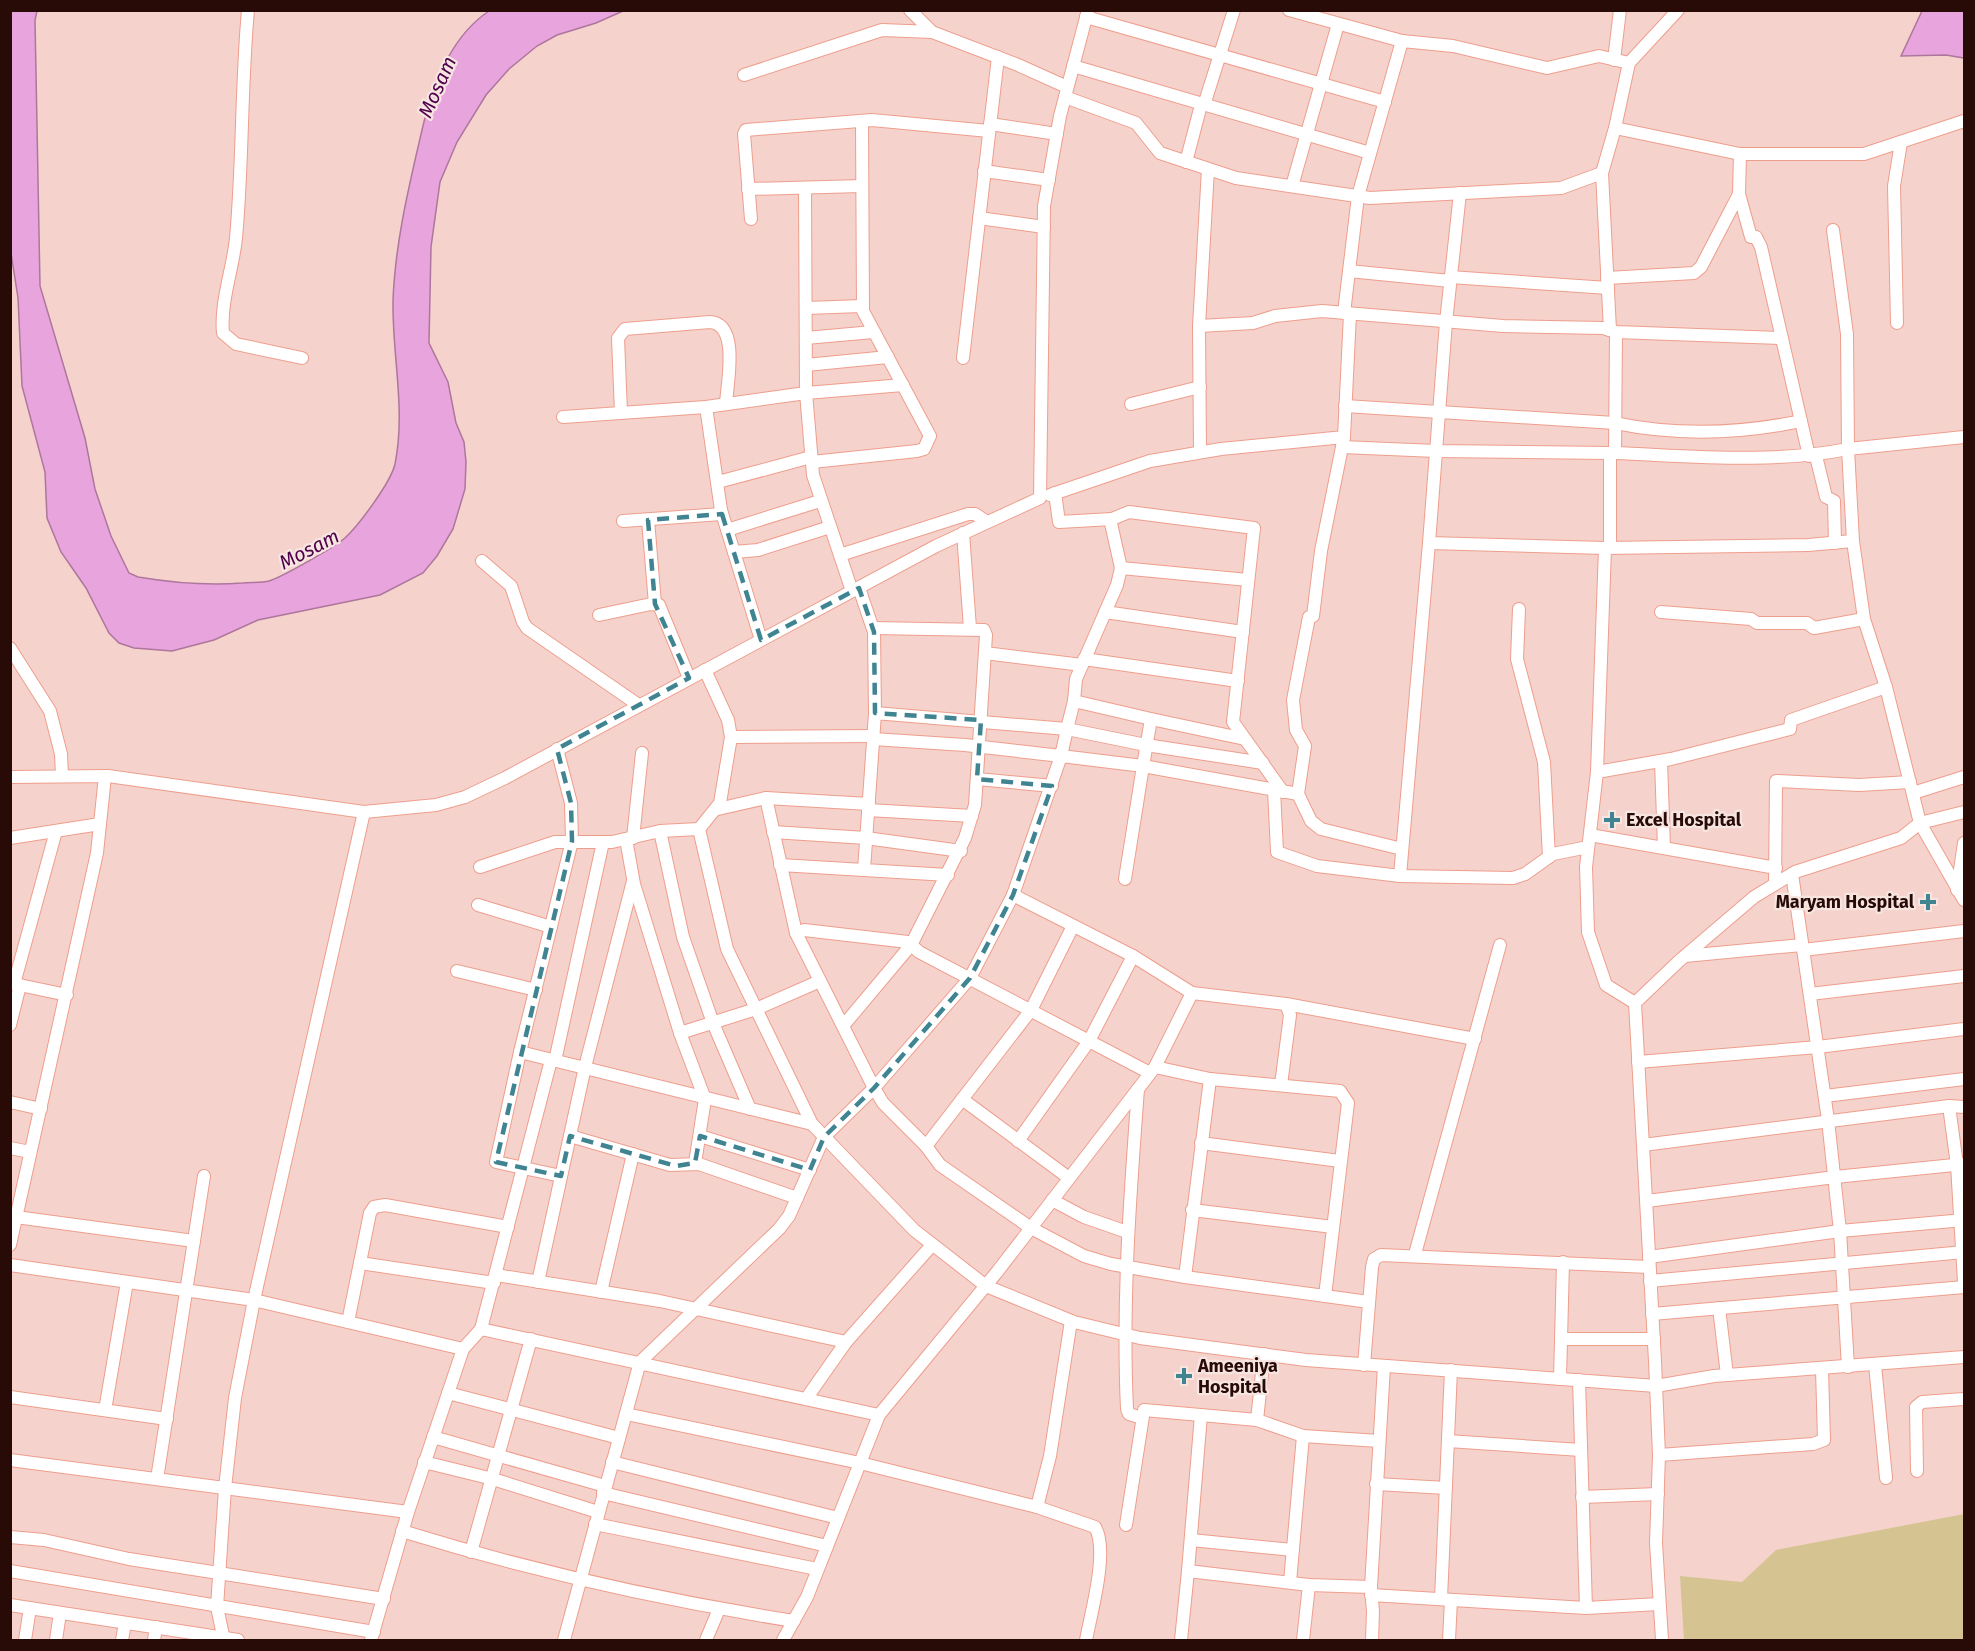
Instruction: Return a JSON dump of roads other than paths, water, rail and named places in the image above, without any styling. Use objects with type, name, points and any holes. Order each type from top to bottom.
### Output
[{"type":"street","points":[[248,10],[242,81],[243,113],[236,239],[223,333],[236,344],[302,358]]},
{"type":"street","points":[[910,10],[932,32]]},
{"type":"street","points":[[1186,162],[1201,105],[1204,105],[1234,10]]},
{"type":"street","points":[[1289,10],[1402,41],[1453,46],[1547,68],[1599,56],[1629,63]]},
{"type":"street","points":[[1614,60],[1620,10]]},
{"type":"street","points":[[1635,1003],[1606,985],[1588,932],[1586,867],[1597,772],[1615,423],[1613,331],[1602,173],[1615,128],[1629,63],[1678,10]]},
{"type":"street","points":[[1040,498],[1044,227],[1057,134],[1086,12],[1220,55],[1384,102]]},
{"type":"street","points":[[1292,186],[1338,24]]},
{"type":"street","points":[[744,75],[882,30],[932,32],[998,57],[1066,92],[1137,123],[1160,153],[1236,178],[1370,198],[1561,188],[1602,173]]},
{"type":"street","points":[[1402,41],[1358,196],[1349,271],[1343,442],[1321,551],[1313,616],[1309,616],[1293,700],[1296,730],[1305,746],[1298,794],[1311,821],[1321,829],[1402,849]]},
{"type":"street","points":[[963,358],[998,57]]},
{"type":"street","points":[[1073,66],[1370,153]]},
{"type":"street","points":[[751,219],[745,130],[862,121],[1057,134]]},
{"type":"street","points":[[718,482],[812,460],[924,449],[930,436],[928,428],[873,332],[862,306],[862,121]]},
{"type":"street","points":[[1615,128],[1740,154],[1864,154],[1965,121]]},
{"type":"street","points":[[1897,323],[1894,186],[1901,142]]},
{"type":"street","points":[[1740,154],[1738,195],[1751,237],[1756,237],[1761,247],[1801,421],[1826,496],[1834,501],[1834,543]]},
{"type":"street","points":[[1200,452],[1199,326],[1208,169]]},
{"type":"street","points":[[984,171],[1049,180]]},
{"type":"street","points":[[748,189],[862,186]]},
{"type":"street","points":[[805,188],[806,393],[812,460],[820,501],[840,555],[873,628],[875,713],[864,870]]},
{"type":"street","points":[[1400,876],[1446,322],[1460,193]]},
{"type":"street","points":[[1349,271],[1450,279],[1608,283],[1695,273],[1701,267],[1738,195]]},
{"type":"street","points":[[979,218],[1044,227]]},
{"type":"street","points":[[1833,230],[1846,334],[1848,449],[1853,541],[1864,619],[1886,687],[1920,822],[1961,895]]},
{"type":"street","points":[[806,308],[862,306]]},
{"type":"street","points":[[1199,326],[1253,323],[1275,316],[1322,311],[1503,326],[1603,328],[1613,331],[1782,338]]},
{"type":"street","points":[[621,413],[618,338],[621,332],[710,322],[720,324],[729,342],[726,404]]},
{"type":"street","points":[[806,338],[873,332]]},
{"type":"street","points":[[806,365],[888,357]]},
{"type":"street","points":[[563,417],[706,407],[806,393],[903,385]]},
{"type":"street","points":[[1131,404],[1200,387]]},
{"type":"street","points":[[1346,406],[1615,423],[1684,432],[1756,430],[1801,421]]},
{"type":"street","points":[[706,407],[722,514],[761,640]]},
{"type":"street","points":[[10,777],[105,776],[364,812],[436,805],[465,797],[963,533],[1040,498],[1150,461],[1200,452],[1343,442],[1436,451],[1612,453],[1738,458],[1812,456],[1848,449],[1965,437]]},
{"type":"street","points":[[1055,493],[1059,522],[1110,519],[1129,512],[1254,528],[1233,722],[1263,763],[1279,791],[1277,852],[1317,866],[1400,876],[1513,878],[1525,874],[1558,852],[1589,841],[1664,848],[1776,868]]},
{"type":"street","points":[[727,530],[820,501]]},
{"type":"street","points":[[623,522],[722,514]]},
{"type":"street","points":[[840,555],[968,514],[975,514],[987,522]]},
{"type":"street","points":[[648,519],[655,604]]},
{"type":"street","points":[[564,1641],[640,1362],[779,1229],[797,1198],[824,1137],[874,1088],[970,978],[1014,895],[1061,756],[1074,701],[1076,679],[1117,585],[1120,568],[1110,519]]},
{"type":"street","points":[[734,552],[758,550],[830,527]]},
{"type":"street","points":[[963,533],[970,628]]},
{"type":"street","points":[[1429,543],[1607,547],[1853,541]]},
{"type":"street","points":[[482,561],[511,586],[527,628],[638,704]]},
{"type":"street","points":[[1120,568],[1248,580]]},
{"type":"street","points":[[599,615],[655,604],[661,607],[689,678]]},
{"type":"street","points":[[1519,609],[1517,659],[1544,762],[1549,857]]},
{"type":"street","points":[[1105,612],[1243,632]]},
{"type":"street","points":[[1661,612],[1751,619],[1757,622],[1807,623],[1815,628],[1864,619]]},
{"type":"street","points":[[843,1026],[911,945],[948,875],[972,816],[980,747],[984,630],[873,628]]},
{"type":"street","points":[[10,648],[50,711],[61,754],[62,776]]},
{"type":"street","points":[[985,653],[1083,662],[1238,681]]},
{"type":"street","points":[[705,670],[728,720],[730,737],[718,809]]},
{"type":"street","points":[[1597,772],[1661,761],[1790,729],[1791,720],[1886,687]]},
{"type":"street","points":[[1074,701],[1245,739]]},
{"type":"street","points":[[875,713],[981,720],[1067,729],[1146,745],[1263,763]]},
{"type":"street","points":[[1125,879],[1151,719]]},
{"type":"street","points":[[730,737],[873,737],[980,747],[1143,766],[1298,794]]},
{"type":"street","points":[[557,748],[572,808],[572,842],[520,1052],[496,1162],[524,1166],[561,1176]]},
{"type":"street","points":[[642,753],[630,838],[633,881],[680,1033],[705,1099],[695,1163]]},
{"type":"street","points":[[1661,761],[1664,848]]},
{"type":"street","points":[[10,1245],[16,1217],[15,1200],[41,1109],[97,853],[105,776]]},
{"type":"street","points":[[1776,884],[1776,781],[1912,787],[1965,777]]},
{"type":"street","points":[[977,778],[1052,786]]},
{"type":"street","points":[[766,798],[796,933],[883,1104],[926,1146],[940,1165],[1031,1228],[1084,1256],[1125,1267],[1185,1277],[1369,1302]]},
{"type":"street","points":[[480,867],[549,843],[603,842],[660,831],[699,829],[718,809],[766,798],[972,816]]},
{"type":"street","points":[[224,1639],[217,1607],[225,1488],[235,1398],[254,1300],[364,812]]},
{"type":"street","points":[[1662,1641],[1659,1604],[1659,1455],[1635,1003],[1685,956],[1754,897],[1792,874],[1901,838],[1920,822],[1965,812]]},
{"type":"street","points":[[10,838],[100,824]]},
{"type":"street","points":[[699,829],[727,949],[812,1124],[914,1230],[986,1286],[1071,1321],[1124,1334],[1264,1354],[1364,1365],[1656,1386],[1727,1375],[1965,1357]]},
{"type":"street","points":[[10,1025],[15,984],[56,831]]},
{"type":"street","points":[[660,831],[680,930],[713,1023],[750,1109]]},
{"type":"street","points":[[773,832],[866,838],[960,850]]},
{"type":"street","points":[[10,1571],[372,1636],[408,1512],[463,1349],[481,1329],[553,1060],[603,842]]},
{"type":"street","points":[[1961,895],[1965,843]]},
{"type":"street","points":[[780,865],[948,875]]},
{"type":"street","points":[[1792,874],[1828,1120],[1840,1231],[1848,1367]]},
{"type":"street","points":[[538,1282],[585,1067],[633,881]]},
{"type":"street","points":[[1014,895],[1133,956],[1192,993],[1286,1004],[1475,1039]]},
{"type":"street","points":[[478,904],[551,927]]},
{"type":"street","points":[[926,1146],[1031,1010],[1072,926]]},
{"type":"street","points":[[796,933],[804,930],[908,942],[919,952],[1089,1041],[1153,1070],[1210,1079],[1340,1091],[1348,1102],[1325,1296]]},
{"type":"street","points":[[1685,956],[1965,931]]},
{"type":"street","points":[[1415,1254],[1500,945]]},
{"type":"street","points":[[1018,1141],[1089,1041],[1133,956]]},
{"type":"street","points":[[457,971],[536,990]]},
{"type":"street","points":[[1810,994],[1965,976]]},
{"type":"street","points":[[680,1033],[756,1009],[820,981]]},
{"type":"street","points":[[15,984],[67,994]]},
{"type":"street","points":[[783,1641],[818,1569],[879,1415],[986,1286],[1153,1070],[1192,993]]},
{"type":"street","points":[[1281,1085],[1290,1015],[1286,1004]]},
{"type":"street","points":[[1638,1062],[1818,1047],[1965,1029]]},
{"type":"street","points":[[520,1052],[812,1124]]},
{"type":"street","points":[[1185,1277],[1210,1079]]},
{"type":"street","points":[[1825,1096],[1965,1079]]},
{"type":"street","points":[[1138,1088],[1125,1267],[1124,1334],[1127,1409],[1129,1414],[1142,1418]]},
{"type":"street","points":[[962,1099],[1069,1178]]},
{"type":"street","points":[[10,1102],[41,1109]]},
{"type":"street","points":[[1643,1145],[1828,1120],[1949,1106],[1965,1107]]},
{"type":"street","points":[[1949,1106],[1960,1165],[1965,1282]]},
{"type":"street","points":[[570,1136],[676,1166],[695,1163],[797,1198]]},
{"type":"street","points":[[700,1136],[810,1170]]},
{"type":"street","points":[[1201,1143],[1340,1161]]},
{"type":"street","points":[[10,1148],[30,1152]]},
{"type":"street","points":[[602,1292],[633,1154]]},
{"type":"street","points":[[1647,1201],[1834,1177],[1960,1165]]},
{"type":"street","points":[[157,1479],[204,1176]]},
{"type":"street","points":[[1052,1200],[1091,1221],[1127,1232]]},
{"type":"street","points":[[348,1322],[370,1213],[378,1205],[508,1227]]},
{"type":"street","points":[[1192,1210],[1333,1227]]},
{"type":"street","points":[[16,1217],[194,1240]]},
{"type":"street","points":[[1364,1365],[1374,1259],[1391,1253],[1563,1262],[1649,1262],[1840,1231],[1962,1220]]},
{"type":"street","points":[[806,1399],[846,1341],[932,1245]]},
{"type":"street","points":[[1650,1281],[1963,1252]]},
{"type":"street","points":[[1560,1379],[1563,1262]]},
{"type":"street","points":[[360,1263],[538,1282],[602,1292],[697,1308],[846,1341]]},
{"type":"street","points":[[10,1265],[254,1300],[463,1349]]},
{"type":"street","points":[[105,1410],[126,1282]]},
{"type":"street","points":[[1652,1314],[1965,1287]]},
{"type":"street","points":[[1719,1308],[1727,1375]]},
{"type":"street","points":[[1037,1507],[1050,1456],[1071,1321]]},
{"type":"street","points":[[481,1329],[879,1415]]},
{"type":"street","points":[[471,1552],[531,1339]]},
{"type":"street","points":[[1561,1339],[1654,1339]]},
{"type":"street","points":[[1257,1420],[1264,1354]]},
{"type":"street","points":[[1875,1365],[1886,1478]]},
{"type":"street","points":[[1372,1641],[1371,1591],[1384,1366]]},
{"type":"street","points":[[1659,1455],[1819,1443],[1826,1436],[1822,1369]]},
{"type":"street","points":[[1449,1641],[1446,1600],[1446,1488],[1450,1371]]},
{"type":"street","points":[[1579,1380],[1586,1608]]},
{"type":"street","points":[[448,1393],[619,1438]]},
{"type":"street","points":[[10,1397],[166,1419]]},
{"type":"street","points":[[1917,1471],[1916,1407],[1922,1402],[1965,1399]]},
{"type":"street","points":[[1126,1525],[1144,1410],[1257,1420],[1303,1436],[1379,1441]]},
{"type":"street","points":[[626,1414],[860,1463],[1037,1507],[1095,1527],[1101,1549],[1086,1641]]},
{"type":"street","points":[[1181,1641],[1202,1415]]},
{"type":"street","points":[[1290,1582],[1303,1436]]},
{"type":"street","points":[[433,1437],[604,1489],[827,1546]]},
{"type":"street","points":[[1448,1441],[1581,1450]]},
{"type":"street","points":[[10,1460],[408,1512]]},
{"type":"street","points":[[424,1462],[493,1479],[598,1512]]},
{"type":"street","points":[[612,1462],[838,1518]]},
{"type":"street","points":[[1376,1484],[1446,1488]]},
{"type":"street","points":[[1582,1497],[1658,1494]]},
{"type":"street","points":[[595,1524],[818,1569]]},
{"type":"street","points":[[402,1531],[471,1552],[579,1580],[719,1609],[794,1621]]},
{"type":"street","points":[[10,1537],[44,1540],[129,1559],[384,1599]]},
{"type":"street","points":[[1191,1540],[1293,1550]]},
{"type":"street","points":[[1188,1571],[1446,1600],[1586,1608],[1659,1604]]},
{"type":"street","points":[[1303,1641],[1309,1585]]},
{"type":"street","points":[[10,1605],[156,1627],[188,1636],[238,1641]]},
{"type":"street","points":[[25,1641],[30,1608]]},
{"type":"street","points":[[706,1641],[719,1609]]},
{"type":"street","points":[[56,1641],[60,1613]]},
{"type":"street","points":[[122,1641],[125,1623]]},
{"type":"street","points":[[154,1641],[156,1627]]},
{"type":"water","name":"Mosam","points":[[10,11],[37,11],[35,20],[40,286],[85,438],[95,489],[111,536],[129,573],[138,577],[164,581],[216,584],[269,581],[331,548],[345,538],[358,523],[374,503],[392,472],[398,443],[399,423],[393,301],[400,236],[426,113],[437,80],[453,48],[463,34],[489,11],[623,11],[596,23],[557,35],[537,46],[509,69],[486,95],[457,142],[440,182],[431,247],[429,343],[448,382],[456,423],[464,442],[465,489],[453,529],[437,556],[423,573],[380,595],[258,620],[214,640],[172,651],[134,648],[119,643],[109,633],[86,588],[61,552],[47,518],[45,472],[22,386],[18,298],[11,253]]},
{"type":"water","points":[[1922,11],[1964,11],[1964,58],[1946,55],[1901,56]]},
{"type":"place","name":"Excel Hospital","points":[[1612,820]]},
{"type":"place","name":"Maryam Hospital","points":[[1928,902]]},
{"type":"place","name":"Ameeniya Hospital","points":[[1184,1376]]}]
